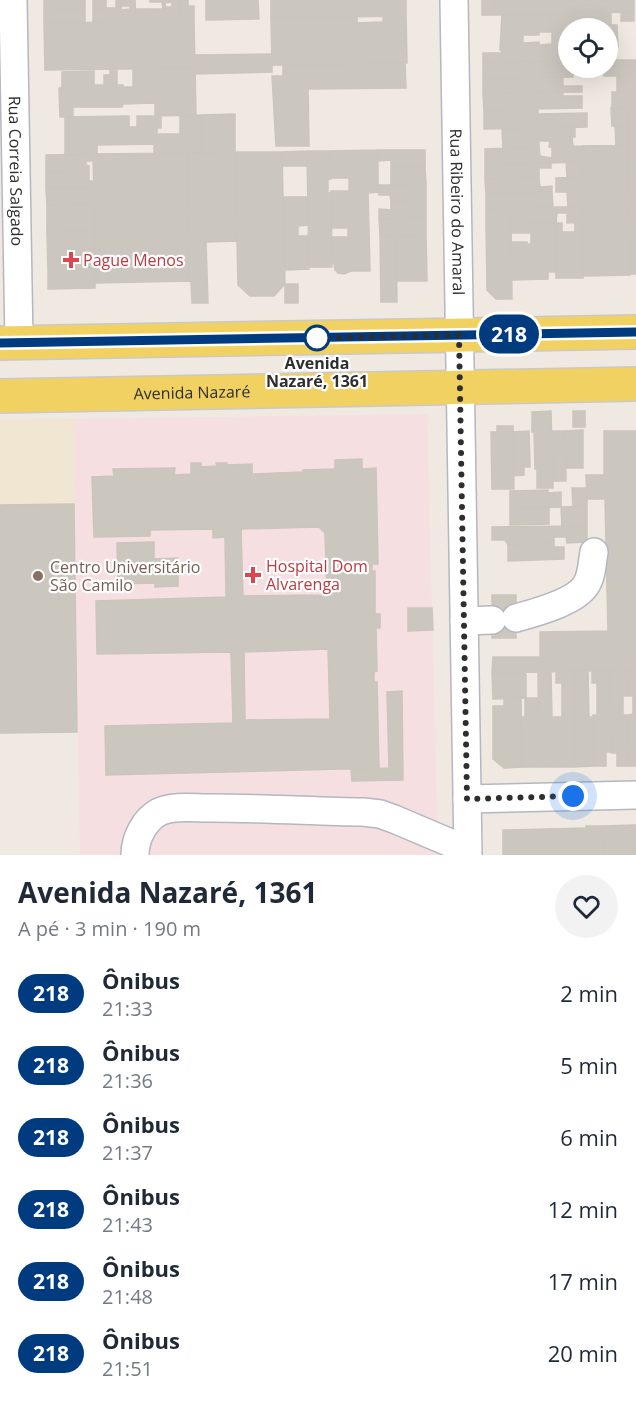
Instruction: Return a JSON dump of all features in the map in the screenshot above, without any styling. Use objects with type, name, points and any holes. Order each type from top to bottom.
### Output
[{"type":"main road","points":[[10,343],[636,332]]},
{"type":"main road","name":"Avenida Nazaré","points":[[0,396],[636,384]]},
{"type":"street","name":"Rua Correia Salgado","points":[[10,343],[13,0]]},
{"type":"street","name":"Rua Ribeiro do Amaral","points":[[454,0],[468,853]]},
{"type":"street","points":[[464,621],[504,619],[547,608],[579,593],[589,579],[594,552]]},
{"type":"street","points":[[467,799],[636,795]]},
{"type":"street","points":[[135,855],[140,834],[146,822],[158,812],[171,808],[380,814],[468,853]]},
{"type":"shaded area","name":"Hospital Dom Alvarenga","points":[[427,414],[438,855],[80,855],[73,419]]},
{"type":"shaded area","name":"Centro Universitário São Camilo","points":[[73,419],[77,732],[0,734],[0,420]]},
{"type":"building","points":[[44,0],[85,0],[85,9],[44,11]]},
{"type":"building","points":[[93,0],[106,0],[106,9],[93,9]]},
{"type":"building","points":[[116,0],[121,0],[122,22],[107,22],[107,8],[116,8]]},
{"type":"building","points":[[121,0],[135,0],[136,22],[122,22],[122,10],[130,9],[130,6],[121,6]]},
{"type":"building","points":[[150,0],[165,0],[166,21],[151,21],[151,9],[163,9],[162,2],[150,2]]},
{"type":"building","points":[[165,0],[179,0],[180,21],[166,21],[166,7],[172,7],[172,2],[165,3]]},
{"type":"building","points":[[179,0],[188,0],[188,6],[194,6],[194,21],[180,21]]},
{"type":"building","points":[[206,0],[258,0],[259,19],[206,20]]},
{"type":"building","points":[[271,0],[406,0],[406,16],[271,18]]},
{"type":"building","points":[[482,0],[495,0],[495,15],[482,15]]},
{"type":"building","points":[[495,0],[634,0],[634,12],[495,15]]},
{"type":"building","points":[[85,9],[85,23],[44,23],[44,11]]},
{"type":"building","points":[[93,9],[106,9],[107,22],[93,22]]},
{"type":"building","points":[[135,9],[151,9],[151,21],[136,22]]},
{"type":"building","points":[[621,12],[634,12],[634,21],[621,21]]},
{"type":"building","points":[[611,13],[611,18],[558,18],[558,61],[502,62],[502,51],[500,50],[502,14]],"holes":[[[552,32],[552,44],[523,43],[523,35]]]},
{"type":"building","points":[[357,16],[357,23],[383,22],[383,16],[406,16],[407,63],[272,65],[271,18]]},
{"type":"building","points":[[194,21],[195,68],[45,70],[44,23]]},
{"type":"building","points":[[483,53],[502,53],[502,62],[483,62]]},
{"type":"building","points":[[272,54],[272,72],[195,74],[195,55]]},
{"type":"building","points":[[618,60],[636,60],[636,76],[618,76]]},
{"type":"building","points":[[558,61],[558,77],[483,78],[483,62]]},
{"type":"building","points":[[405,63],[406,88],[308,89],[309,146],[276,146],[272,76],[283,76],[283,66]]},
{"type":"building","points":[[195,68],[196,115],[155,116],[155,103],[123,104],[122,107],[73,107],[73,117],[60,117],[59,88],[62,88],[62,72],[94,71],[94,85],[104,85],[104,75],[110,75],[110,69],[117,69],[117,85],[133,87],[133,69]]},
{"type":"building","points":[[618,76],[636,76],[636,92],[617,92]]},
{"type":"building","points":[[558,77],[563,78],[563,86],[582,86],[582,92],[483,93],[483,78]]},
{"type":"building","points":[[563,92],[563,96],[582,96],[582,108],[484,110],[483,93]]},
{"type":"building","points":[[612,92],[636,92],[636,107],[612,108]]},
{"type":"building","points":[[628,107],[636,107],[636,274],[630,274]]},
{"type":"building","points":[[628,107],[628,126],[612,126],[611,108]]},
{"type":"building","points":[[538,109],[538,114],[587,113],[587,127],[484,129],[484,110]]},
{"type":"building","points":[[235,114],[235,152],[202,153],[201,115]]},
{"type":"building","points":[[201,115],[202,153],[154,153],[154,144],[97,145],[97,154],[65,155],[65,117],[129,116],[129,127],[137,127],[137,116],[161,116],[161,128],[157,128],[157,134],[180,134],[180,116]]},
{"type":"building","points":[[615,126],[628,126],[628,145],[616,145]]},
{"type":"building","points":[[575,127],[575,137],[572,137],[573,146],[549,147],[550,141],[539,141],[539,147],[503,148],[502,129]]},
{"type":"building","points":[[628,145],[630,275],[583,276],[582,146]]},
{"type":"building","points":[[582,146],[582,162],[485,165],[485,149],[539,147],[540,156],[552,158],[552,147]]},
{"type":"building","points":[[378,150],[425,150],[425,167],[391,167],[391,160],[378,161]]},
{"type":"building","points":[[378,150],[378,192],[368,193],[370,271],[338,273],[332,263],[332,237],[348,237],[348,228],[332,228],[331,191],[349,191],[349,178],[331,178],[330,151]]},
{"type":"building","points":[[307,151],[330,151],[331,179],[328,179],[328,193],[331,193],[332,267],[309,267]]},
{"type":"building","points":[[307,151],[307,166],[283,166],[282,152]]},
{"type":"building","points":[[235,152],[282,152],[285,284],[274,296],[250,296],[238,285]]},
{"type":"building","points":[[235,152],[237,241],[206,242],[208,303],[192,303],[191,282],[189,281],[188,153]]},
{"type":"building","points":[[188,153],[189,281],[96,283],[93,154]]},
{"type":"building","points":[[93,154],[93,161],[86,161],[89,171],[46,172],[46,155]]},
{"type":"building","points":[[566,162],[582,162],[582,177],[567,177]]},
{"type":"building","points":[[551,163],[551,168],[539,168],[539,178],[485,179],[485,165]]},
{"type":"building","points":[[391,167],[425,167],[426,184],[391,185]]},
{"type":"building","points":[[89,171],[89,181],[94,181],[94,188],[46,188],[46,172]]},
{"type":"building","points":[[582,177],[582,192],[556,192],[556,178]]},
{"type":"building","points":[[539,178],[540,187],[552,186],[552,192],[486,194],[485,179]]},
{"type":"building","points":[[426,184],[426,200],[391,201],[390,195],[379,195],[379,185]]},
{"type":"building","points":[[46,188],[94,188],[94,204],[47,205]]},
{"type":"building","points":[[552,192],[553,207],[512,208],[512,193]]},
{"type":"building","points":[[567,192],[582,192],[582,207],[568,207]]},
{"type":"building","points":[[512,193],[512,208],[486,209],[486,194]]},
{"type":"building","points":[[283,197],[308,197],[308,225],[298,226],[298,236],[308,236],[309,269],[285,270]]},
{"type":"building","points":[[426,200],[426,218],[379,219],[379,209],[391,210],[391,201]]},
{"type":"building","points":[[94,204],[94,231],[47,232],[47,205]]},
{"type":"building","points":[[556,207],[556,223],[511,224],[512,208]]},
{"type":"building","points":[[556,207],[582,207],[583,222],[567,223],[567,213],[557,213],[556,223]]},
{"type":"building","points":[[512,208],[511,224],[486,224],[486,209]]},
{"type":"building","points":[[426,218],[426,235],[380,236],[379,219]]},
{"type":"building","points":[[575,222],[583,222],[583,278],[556,278],[556,223],[562,223],[562,232],[575,232]]},
{"type":"building","points":[[556,223],[556,272],[548,272],[548,279],[512,280],[511,242],[531,244],[531,233],[512,233],[511,224]]},
{"type":"building","points":[[486,224],[511,224],[512,299],[496,299],[487,290]]},
{"type":"building","points":[[94,231],[95,268],[48,269],[47,232]]},
{"type":"building","points":[[426,235],[427,281],[397,281],[396,236]]},
{"type":"building","points":[[380,236],[396,236],[397,302],[381,302]]},
{"type":"building","points":[[95,268],[95,288],[48,289],[48,269]]},
{"type":"building","points":[[285,284],[298,284],[298,303],[285,303]]},
{"type":"building","points":[[551,411],[553,488],[537,488],[532,412]]},
{"type":"building","points":[[573,411],[585,411],[585,427],[573,427]]},
{"type":"building","points":[[497,426],[513,426],[514,489],[492,489],[491,432],[497,432]]},
{"type":"building","points":[[583,430],[583,468],[566,468],[565,431]]},
{"type":"building","points":[[529,431],[530,467],[524,467],[524,475],[513,476],[513,432]]},
{"type":"building","points":[[552,431],[565,431],[566,481],[553,481]]},
{"type":"building","points":[[604,431],[636,431],[636,670],[492,673],[493,657],[540,657],[540,632],[608,631],[605,499],[587,499],[586,475],[604,475]]},
{"type":"building","points":[[362,459],[362,469],[376,468],[378,564],[372,564],[372,571],[375,571],[375,614],[380,614],[380,628],[376,628],[377,671],[374,672],[374,682],[377,682],[379,768],[106,775],[105,726],[233,723],[231,652],[97,654],[96,601],[226,597],[225,537],[213,538],[213,529],[150,530],[150,536],[94,537],[92,477],[114,476],[113,469],[175,468],[174,475],[191,474],[191,463],[201,463],[201,467],[217,466],[216,463],[252,464],[252,474],[303,472],[303,470],[335,469],[335,460]],"holes":[[[319,527],[325,533],[327,595],[243,596],[241,529]],[[328,649],[330,719],[245,720],[244,652]]]},
{"type":"building","points":[[572,488],[587,488],[587,506],[573,507]]},
{"type":"building","points":[[548,490],[548,493],[561,492],[561,507],[510,509],[510,491]]},
{"type":"building","name":"Centro Universitário São Camilo","points":[[74,504],[77,732],[0,733],[0,505]]},
{"type":"building","points":[[587,506],[587,526],[562,526],[561,507]]},
{"type":"building","points":[[549,507],[549,524],[510,525],[510,509]]},
{"type":"building","points":[[587,526],[587,542],[567,543],[566,537],[554,537],[554,543],[508,545],[505,540],[492,540],[492,527]]},
{"type":"building","points":[[154,542],[154,559],[178,558],[178,586],[155,587],[155,583],[118,584],[117,543]]},
{"type":"building","points":[[554,543],[554,547],[564,547],[564,559],[508,561],[508,545]]},
{"type":"building","points":[[492,595],[516,595],[516,638],[492,638]]},
{"type":"building","points":[[408,608],[432,608],[433,630],[408,631]]},
{"type":"building","points":[[627,670],[636,670],[636,766],[629,766],[628,715],[633,714],[633,696],[628,696]]},
{"type":"building","points":[[627,670],[628,696],[623,696],[623,715],[628,715],[629,766],[617,766],[617,753],[611,753],[610,671]]},
{"type":"building","points":[[575,671],[575,767],[557,767],[557,717],[562,717],[562,683],[556,683],[556,672]]},
{"type":"building","points":[[575,671],[588,671],[589,717],[593,717],[593,766],[575,767]]},
{"type":"building","points":[[592,671],[610,671],[611,752],[606,752],[606,766],[593,766],[593,715],[597,715],[597,683],[592,683]]},
{"type":"building","points":[[538,672],[551,672],[552,717],[557,717],[557,767],[539,767]]},
{"type":"building","points":[[492,673],[526,673],[526,698],[493,699]]},
{"type":"building","points":[[402,691],[403,780],[352,781],[351,769],[389,768],[387,692]]},
{"type":"building","points":[[504,698],[521,698],[522,767],[504,768],[493,759],[493,706],[504,706]]},
{"type":"building","points":[[525,698],[539,698],[539,767],[522,767],[521,717],[525,717]]},
{"type":"building","points":[[636,825],[636,855],[604,855],[603,826]]},
{"type":"building","points":[[586,826],[603,826],[604,855],[503,855],[503,830],[586,828]]},
{"type":"bus line","name":"218","points":[[0,343],[636,332]]},
{"type":"place","name":"Pague Menos","points":[[71,260]]},
{"type":"place","name":"Avenida Nazaré, 1361","points":[[317,338]]},
{"type":"place","name":"Hospital Dom Alvarenga","points":[[253,575]]},
{"type":"place","name":"Centro Universitário São Camilo","points":[[38,576]]},
{"type":"route","points":[[317,338],[312,338],[459,335],[467,799],[573,796]]}]
